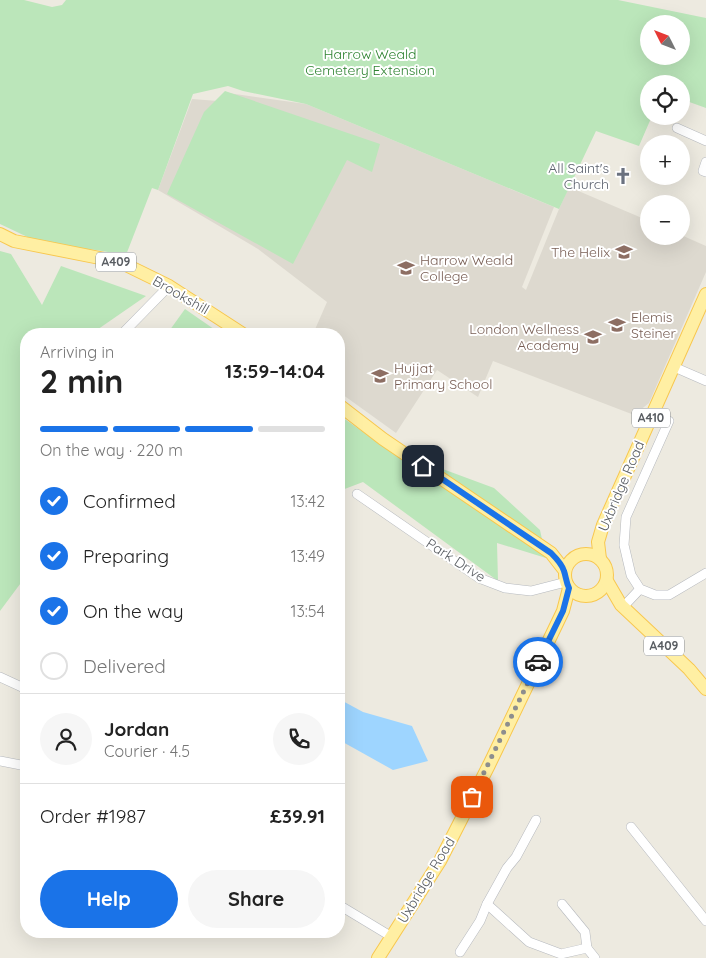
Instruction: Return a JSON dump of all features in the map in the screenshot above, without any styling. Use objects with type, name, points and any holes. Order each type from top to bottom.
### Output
[{"type":"main road","name":"Brookshill","points":[[0,234],[14,241],[120,262],[169,286],[234,328]]},
{"type":"main road","name":"Uxbridge Road","points":[[600,559],[598,542],[610,508],[706,294]]},
{"type":"main road","points":[[345,410],[383,439],[551,553],[572,559]]},
{"type":"main road","name":"Uxbridge Road","points":[[586,553],[598,542]]},
{"type":"main road","points":[[551,553],[558,560],[566,581],[581,596],[596,594],[607,581],[608,574],[606,567],[600,559],[595,555],[586,553],[578,555],[567,564],[566,581]]},
{"type":"main road","name":"Uxbridge Road","points":[[378,958],[440,861],[489,765],[563,611],[566,581]]},
{"type":"main road","name":"A409","points":[[607,581],[622,606],[689,669],[706,688]]},
{"type":"main road","name":"A409","points":[[596,594],[622,606]]},
{"type":"main road","name":"Uxbridge Road","points":[[563,611],[581,596]]},
{"type":"street","points":[[677,128],[706,141]]},
{"type":"street","points":[[706,162],[703,171],[706,172]]},
{"type":"street","points":[[128,328],[169,286]]},
{"type":"street","points":[[674,367],[706,382]]},
{"type":"street","points":[[669,420],[626,517],[624,545],[631,575],[640,589],[655,596],[669,595],[706,573]]},
{"type":"street","points":[[649,422],[665,430]]},
{"type":"street","name":"Park Drive","points":[[357,494],[479,578],[505,588],[531,591],[566,581]]},
{"type":"street","points":[[622,606],[640,589]]},
{"type":"street","points":[[0,677],[20,686]]},
{"type":"street","points":[[0,761],[20,765]]},
{"type":"street","points":[[460,952],[480,921],[487,904],[536,820]]},
{"type":"street","points":[[631,826],[706,921]]},
{"type":"street","points":[[487,904],[529,942],[561,954],[587,948]]},
{"type":"street","points":[[562,904],[585,932],[587,948],[595,958]]},
{"type":"street","points":[[345,909],[392,937]]},
{"type":"shaded area","name":"Harrow Weald College","points":[[228,93],[306,104],[554,207],[522,287],[526,290],[569,187],[640,217],[640,245],[690,245],[690,239],[706,246],[706,272],[649,403],[639,411],[642,418],[493,361],[478,397],[437,370],[396,433],[345,396],[345,328],[316,328],[327,302],[258,249],[158,190],[192,99],[218,101]]},
{"type":"green space","name":"Harrow Weald Cemetery Extension","points":[[0,0],[24,0],[52,7],[62,5],[66,0],[618,0],[706,18],[706,108],[690,102],[690,75],[640,75],[640,125],[648,125],[644,135],[640,135],[639,146],[596,131],[559,209],[306,104],[228,86],[193,94],[158,190],[152,188],[126,255],[56,246],[36,241],[0,224]]},
{"type":"green space","points":[[225,91],[380,144],[372,172],[347,160],[293,264],[167,194],[204,112]]},
{"type":"green space","points":[[0,251],[11,254],[42,305],[61,266],[146,296],[100,328],[20,328],[20,584],[0,611]]},
{"type":"green space","points":[[185,309],[212,328],[171,328]]},
{"type":"green space","points":[[345,419],[386,448],[494,488],[540,530],[546,558],[497,543],[498,581],[363,482],[345,489]]},
{"type":"water","points":[[345,702],[363,712],[412,726],[428,761],[393,770],[345,743]]},
{"type":"way so far","points":[[472,797],[538,662]]},
{"type":"place","name":"All Saint's Church","points":[[623,176]]},
{"type":"place","name":"The Helix","points":[[624,252]]},
{"type":"place","name":"Harrow Weald College","points":[[406,268]]},
{"type":"place","name":"Elemis Steiner","points":[[617,325]]},
{"type":"place","name":"London Wellness Academy","points":[[593,337]]},
{"type":"place","name":"Hujjat Primary School","points":[[380,376]]},
{"type":"route","points":[[423,466],[551,553],[558,560],[565,572],[569,588],[563,611],[538,662]]}]
